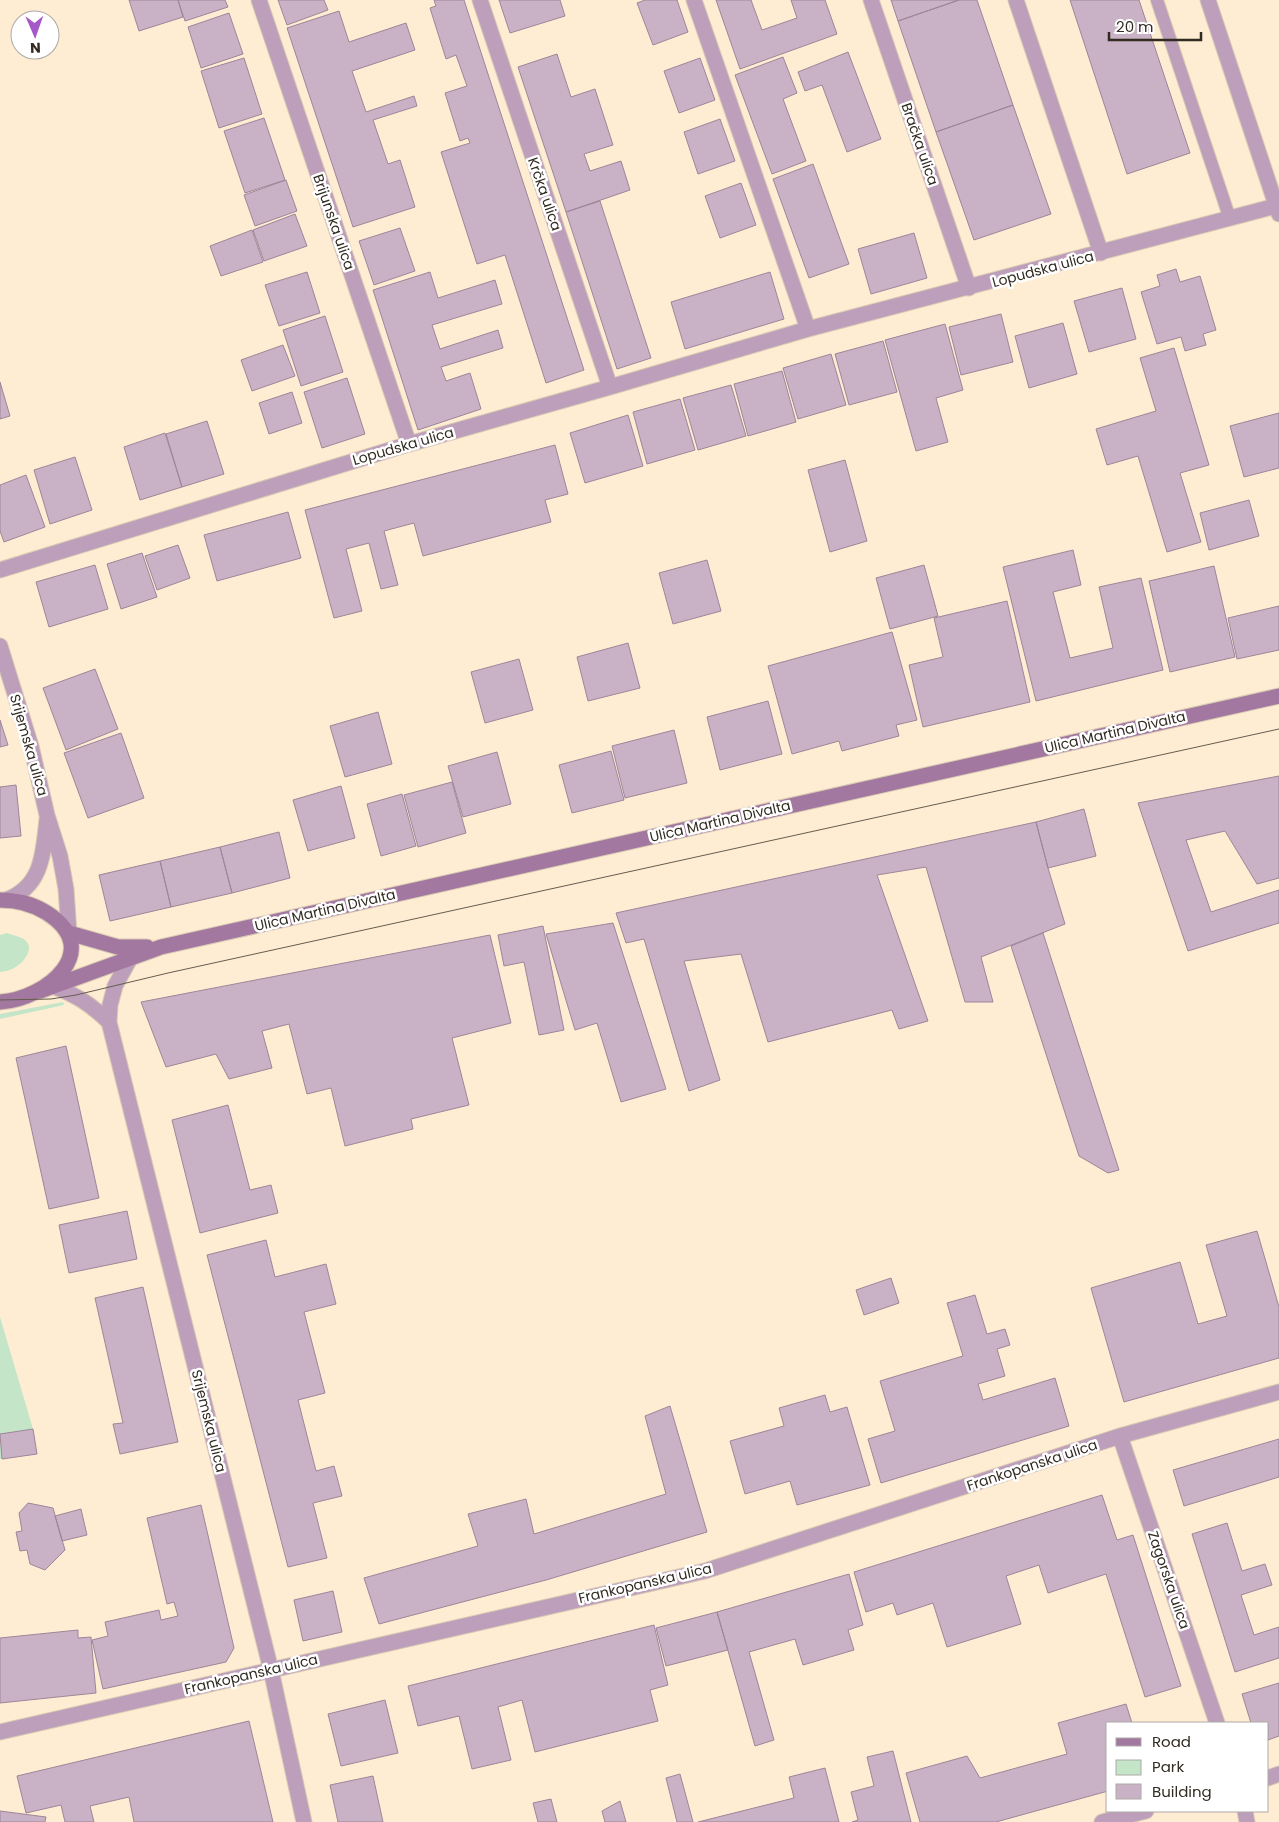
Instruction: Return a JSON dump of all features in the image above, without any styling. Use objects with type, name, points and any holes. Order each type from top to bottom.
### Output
[{"type":"street","name":"Brijunska ulica","points":[[258,0],[409,444]]},
{"type":"street","name":"Krčka ulica","points":[[480,0],[610,388]]},
{"type":"street","points":[[694,0],[808,329]]},
{"type":"street","name":"Bračka ulica","points":[[871,0],[968,288]]},
{"type":"street","points":[[1016,0],[1101,253]]},
{"type":"street","points":[[1208,0],[1278,210]]},
{"type":"street","name":"Lopudska ulica","points":[[0,570],[409,444],[610,388],[808,329],[1230,219],[1278,210]]},
{"type":"street","name":"Srijemska ulica","points":[[0,646],[31,746],[60,856],[66,889],[68,933]]},
{"type":"street","name":"Ulica Martina Divalta","points":[[0,1002],[26,998],[161,946],[1279,696]]},
{"type":"street","name":"Srijemska ulica","points":[[3,900],[18,896],[37,874],[48,815]]},
{"type":"street","points":[[3,900],[23,902],[38,907],[58,920],[68,933],[69,958],[62,973],[47,989],[76,995],[91,1005],[109,1022]]},
{"type":"street","name":"Ulica Martina Divalta","points":[[68,933],[118,946],[136,948],[161,946]]},
{"type":"street","name":"Srijemska ulica","points":[[131,957],[115,986],[110,1005],[109,1022],[270,1670],[304,1822]]},
{"type":"street","name":"Frankopanska ulica","points":[[0,1732],[705,1570],[1120,1436],[1279,1392]]},
{"type":"street","name":"Zagorska ulica","points":[[1120,1436],[1217,1722]]},
{"type":"street","points":[[1102,1822],[1142,1812]]},
{"type":"lane","points":[[1157,0],[1230,219]]},
{"type":"green space","points":[[7,933],[22,938],[27,942],[29,950],[16,967],[0,972],[0,935]]},
{"type":"green space","points":[[63,1002],[64,1005],[0,1019],[0,1014]]},
{"type":"green space","points":[[0,1317],[33,1429],[37,1454],[0,1459]]},
{"type":"building","points":[[129,0],[178,0],[183,17],[139,31]]},
{"type":"building","points":[[178,0],[225,0],[228,7],[185,21]]},
{"type":"building","points":[[278,0],[324,0],[328,10],[287,25]]},
{"type":"building","points":[[434,0],[464,0],[584,370],[546,383],[505,255],[477,264],[441,152],[470,143],[468,138],[460,141],[445,93],[467,86],[456,55],[446,59],[430,8],[436,6]]},
{"type":"building","points":[[499,0],[560,0],[565,16],[510,33]]},
{"type":"building","points":[[645,0],[677,0],[688,32],[653,45],[637,3]]},
{"type":"building","points":[[716,0],[751,0],[762,30],[797,18],[791,0],[825,0],[837,34],[740,69]]},
{"type":"building","points":[[891,0],[959,0],[898,21]]},
{"type":"building","points":[[959,0],[977,0],[1013,105],[936,132],[898,21]]},
{"type":"building","points":[[1070,0],[1139,0],[1190,153],[1127,174]]},
{"type":"building","points":[[339,11],[349,42],[406,23],[415,50],[352,71],[366,112],[414,96],[417,106],[373,120],[388,164],[400,160],[415,207],[353,227],[287,28]]},
{"type":"building","points":[[229,13],[243,54],[201,68],[188,27]]},
{"type":"building","points":[[848,52],[881,139],[847,152],[822,85],[805,91],[798,72]]},
{"type":"building","points":[[557,54],[571,97],[595,89],[613,145],[584,154],[590,171],[621,161],[630,190],[566,212],[518,67]]},
{"type":"building","points":[[783,57],[797,93],[783,99],[806,161],[772,174],[735,75]]},
{"type":"building","points":[[244,58],[262,114],[219,128],[201,71]]},
{"type":"building","points":[[700,58],[715,100],[679,113],[664,71]]},
{"type":"building","points":[[1013,105],[1051,214],[974,240],[936,132]]},
{"type":"building","points":[[264,118],[285,180],[245,193],[224,131]]},
{"type":"building","points":[[720,119],[735,161],[698,174],[684,132]]},
{"type":"building","points":[[813,164],[849,264],[809,278],[773,179]]},
{"type":"building","points":[[286,180],[297,211],[255,226],[244,195]]},
{"type":"building","points":[[741,183],[756,225],[720,238],[705,196]]},
{"type":"building","points":[[600,201],[651,358],[617,369],[566,212]]},
{"type":"building","points":[[295,214],[307,246],[264,261],[253,230]]},
{"type":"building","points":[[400,228],[415,271],[374,285],[359,241]]},
{"type":"building","points":[[252,230],[263,262],[221,276],[210,246]]},
{"type":"building","points":[[914,233],[927,278],[871,294],[858,249]]},
{"type":"building","points":[[1176,269],[1180,282],[1200,276],[1216,330],[1203,334],[1206,345],[1185,351],[1181,337],[1157,344],[1141,292],[1160,286],[1157,275]]},
{"type":"building","points":[[307,272],[320,313],[279,326],[265,285]]},
{"type":"building","points":[[430,272],[438,298],[495,280],[502,304],[432,325],[440,349],[498,330],[503,348],[441,367],[446,381],[470,373],[481,409],[418,430],[373,290]]},
{"type":"building","points":[[770,272],[784,319],[685,349],[671,302]]},
{"type":"building","points":[[1122,288],[1136,339],[1089,352],[1074,301]]},
{"type":"building","points":[[1001,314],[1013,362],[961,375],[949,327]]},
{"type":"building","points":[[325,316],[343,372],[301,386],[283,330]]},
{"type":"building","points":[[1063,323],[1077,374],[1029,388],[1015,336]]},
{"type":"building","points":[[945,324],[963,390],[936,398],[948,442],[916,451],[885,340]]},
{"type":"building","points":[[883,341],[897,392],[849,405],[835,354]]},
{"type":"building","points":[[283,345],[295,376],[252,391],[241,360]]},
{"type":"building","points":[[1174,348],[1209,465],[1180,473],[1201,542],[1167,552],[1138,456],[1107,465],[1096,429],[1156,411],[1140,358]]},
{"type":"building","points":[[831,354],[846,405],[798,419],[783,368]]},
{"type":"building","points":[[782,371],[796,422],[748,436],[734,384]]},
{"type":"building","points":[[347,378],[365,434],[322,448],[304,392]]},
{"type":"building","points":[[0,382],[10,416],[0,419]]},
{"type":"building","points":[[731,385],[746,436],[698,450],[683,398]]},
{"type":"building","points":[[292,392],[302,423],[269,434],[259,403]]},
{"type":"building","points":[[680,399],[695,450],[647,464],[633,412]]},
{"type":"building","points":[[1279,413],[1279,468],[1244,477],[1230,426]]},
{"type":"building","points":[[628,415],[643,466],[585,483],[570,433]]},
{"type":"building","points":[[207,421],[224,474],[182,487],[166,434]]},
{"type":"building","points":[[165,433],[182,487],[140,500],[124,447]]},
{"type":"building","points":[[555,445],[568,494],[545,500],[551,522],[423,556],[414,523],[384,531],[398,585],[381,589],[369,543],[346,549],[362,611],[334,618],[305,510]]},
{"type":"building","points":[[75,457],[92,510],[50,524],[34,470]]},
{"type":"building","points":[[845,460],[867,541],[830,552],[808,470]]},
{"type":"building","points":[[26,475],[45,527],[4,542],[0,531],[0,485]]},
{"type":"building","points":[[1249,500],[1259,536],[1209,550],[1200,513]]},
{"type":"building","points":[[288,512],[301,558],[217,581],[204,535]]},
{"type":"building","points":[[178,545],[190,578],[157,590],[145,556]]},
{"type":"building","points":[[1073,550],[1081,585],[1053,592],[1070,658],[1113,648],[1099,587],[1141,578],[1163,670],[1036,701],[1003,567]]},
{"type":"building","points":[[142,553],[157,597],[121,609],[107,564]]},
{"type":"building","points":[[707,560],[721,611],[673,624],[659,573]]},
{"type":"building","points":[[95,565],[108,609],[49,627],[36,582]]},
{"type":"building","points":[[924,565],[938,616],[890,629],[876,578]]},
{"type":"building","points":[[1214,566],[1235,657],[1170,672],[1149,581]]},
{"type":"building","points":[[1007,601],[1030,702],[923,727],[909,665],[943,657],[934,618]]},
{"type":"building","points":[[1279,606],[1279,650],[1237,659],[1228,618]]},
{"type":"building","points":[[892,632],[917,720],[896,725],[899,736],[842,751],[839,741],[792,754],[768,666]]},
{"type":"building","points":[[628,643],[640,688],[588,701],[577,657]]},
{"type":"building","points":[[519,659],[533,710],[485,723],[471,672]]},
{"type":"building","points":[[95,669],[118,729],[66,750],[43,688]]},
{"type":"building","points":[[768,701],[782,754],[720,770],[707,717]]},
{"type":"building","points":[[378,712],[392,764],[345,777],[330,726]]},
{"type":"building","points":[[0,720],[8,745],[0,747]]},
{"type":"building","points":[[674,730],[687,783],[625,798],[612,746]]},
{"type":"building","points":[[121,733],[144,798],[88,818],[64,753]]},
{"type":"building","points":[[611,751],[624,800],[572,813],[559,765]]},
{"type":"building","points":[[497,752],[511,804],[463,817],[448,766]]},
{"type":"building","points":[[1279,776],[1279,878],[1257,884],[1225,831],[1186,840],[1211,912],[1279,890],[1279,923],[1188,951],[1138,803]]},
{"type":"building","points":[[452,782],[466,833],[418,847],[404,795]]},
{"type":"building","points":[[16,785],[21,836],[0,838],[0,787]]},
{"type":"building","points":[[341,786],[355,838],[308,851],[293,800]]},
{"type":"building","points":[[402,794],[416,846],[381,856],[367,804]]},
{"type":"building","points":[[1084,809],[1096,856],[1048,868],[1036,822]]},
{"type":"building","points":[[1036,822],[1065,924],[981,957],[993,1002],[965,1002],[926,867],[877,875],[928,1021],[899,1029],[892,1010],[768,1042],[741,954],[684,961],[720,1080],[689,1091],[644,939],[626,943],[616,913]]},
{"type":"building","points":[[279,832],[290,878],[232,893],[220,847]]},
{"type":"building","points":[[220,847],[232,893],[171,907],[160,861]]},
{"type":"building","points":[[160,861],[171,907],[110,921],[99,875]]},
{"type":"building","points":[[613,923],[666,1089],[621,1102],[597,1023],[575,1030],[546,934]]},
{"type":"building","points":[[543,926],[564,1030],[539,1035],[524,962],[504,966],[498,935]]},
{"type":"building","points":[[1043,933],[1119,1170],[1108,1173],[1079,1156],[1011,946]]},
{"type":"building","points":[[490,935],[511,1023],[452,1038],[469,1105],[411,1119],[413,1129],[345,1146],[331,1088],[307,1094],[289,1024],[262,1031],[272,1068],[229,1079],[216,1054],[166,1067],[141,1002]]},
{"type":"building","points":[[66,1046],[99,1198],[49,1209],[16,1058]]},
{"type":"building","points":[[228,1105],[250,1190],[271,1185],[278,1213],[200,1233],[172,1120]]},
{"type":"building","points":[[127,1211],[137,1259],[69,1273],[59,1225]]},
{"type":"building","points":[[1257,1231],[1279,1307],[1279,1358],[1124,1402],[1091,1288],[1180,1262],[1198,1324],[1227,1316],[1206,1245]]},
{"type":"building","points":[[266,1240],[275,1277],[326,1264],[336,1304],[304,1312],[325,1393],[298,1400],[316,1471],[334,1466],[342,1496],[313,1503],[327,1558],[288,1567],[207,1255]]},
{"type":"building","points":[[891,1278],[899,1303],[864,1315],[856,1290]]},
{"type":"building","points":[[143,1287],[178,1442],[120,1454],[113,1424],[123,1423],[95,1298]]},
{"type":"building","points":[[975,1295],[987,1334],[1005,1329],[1010,1345],[997,1349],[1005,1376],[978,1384],[983,1400],[1055,1378],[1069,1426],[881,1483],[868,1439],[895,1431],[880,1381],[963,1356],[947,1303]]},
{"type":"building","points":[[825,1395],[830,1412],[847,1407],[870,1485],[797,1505],[790,1481],[745,1494],[730,1441],[784,1426],[779,1408]]},
{"type":"building","points":[[670,1406],[707,1532],[546,1580],[379,1624],[364,1578],[478,1546],[468,1514],[526,1499],[534,1534],[666,1494],[645,1416]]},
{"type":"building","points":[[33,1429],[37,1454],[2,1459],[0,1434]]},
{"type":"building","points":[[1279,1439],[1279,1477],[1184,1506],[1173,1470]]},
{"type":"building","points":[[1102,1495],[1117,1540],[1133,1535],[1181,1686],[1145,1697],[1106,1574],[1048,1593],[1039,1565],[1006,1576],[1021,1624],[947,1647],[933,1603],[897,1615],[893,1603],[866,1612],[854,1572]]},
{"type":"building","points":[[28,1503],[53,1508],[65,1550],[45,1570],[30,1564],[27,1550],[20,1551],[16,1532],[22,1531],[19,1513]]},
{"type":"building","points":[[201,1505],[234,1648],[226,1662],[103,1689],[92,1640],[108,1636],[105,1622],[159,1610],[161,1620],[178,1616],[174,1602],[167,1604],[147,1518]]},
{"type":"building","points":[[81,1509],[87,1535],[62,1541],[55,1516]]},
{"type":"building","points":[[1227,1523],[1242,1571],[1265,1564],[1272,1585],[1241,1595],[1254,1635],[1279,1627],[1279,1658],[1235,1672],[1192,1534]]},
{"type":"building","points":[[849,1574],[863,1625],[848,1630],[854,1650],[803,1665],[795,1639],[749,1652],[774,1740],[755,1746],[717,1612]]},
{"type":"building","points":[[333,1591],[342,1632],[303,1641],[294,1600]]},
{"type":"building","points":[[717,1612],[728,1650],[666,1666],[656,1628]]},
{"type":"building","points":[[654,1625],[668,1685],[650,1690],[658,1721],[535,1752],[522,1700],[498,1707],[511,1760],[472,1769],[459,1716],[418,1726],[408,1686]]},
{"type":"building","points":[[78,1630],[78,1638],[91,1637],[96,1693],[0,1703],[0,1638]]},
{"type":"building","points":[[1279,1683],[1279,1736],[1269,1740],[1269,1722],[1251,1722],[1242,1694]]},
{"type":"building","points":[[385,1700],[398,1753],[341,1766],[328,1714]]},
{"type":"building","points":[[1126,1704],[1132,1722],[1106,1722],[1106,1792],[996,1822],[920,1822],[906,1773],[967,1756],[980,1778],[1067,1754],[1058,1723]]},
{"type":"building","points":[[249,1721],[273,1822],[134,1822],[129,1797],[90,1806],[94,1822],[65,1822],[61,1805],[26,1813],[17,1776]]},
{"type":"building","points":[[893,1751],[911,1822],[852,1822],[858,1820],[851,1792],[874,1786],[867,1757]]},
{"type":"building","points":[[825,1768],[839,1822],[698,1822],[794,1798],[789,1777]]},
{"type":"building","points":[[680,1774],[693,1822],[677,1822],[666,1778]]},
{"type":"building","points":[[373,1776],[383,1822],[338,1822],[330,1785]]},
{"type":"building","points":[[551,1799],[557,1822],[538,1822],[533,1803]]},
{"type":"building","points":[[620,1801],[626,1822],[605,1822],[602,1811]]},
{"type":"building","points":[[0,1811],[46,1817],[45,1822],[0,1822]]},
{"type":"tram line","points":[[0,1000],[51,999],[76,995],[168,973],[1279,729]]}]
